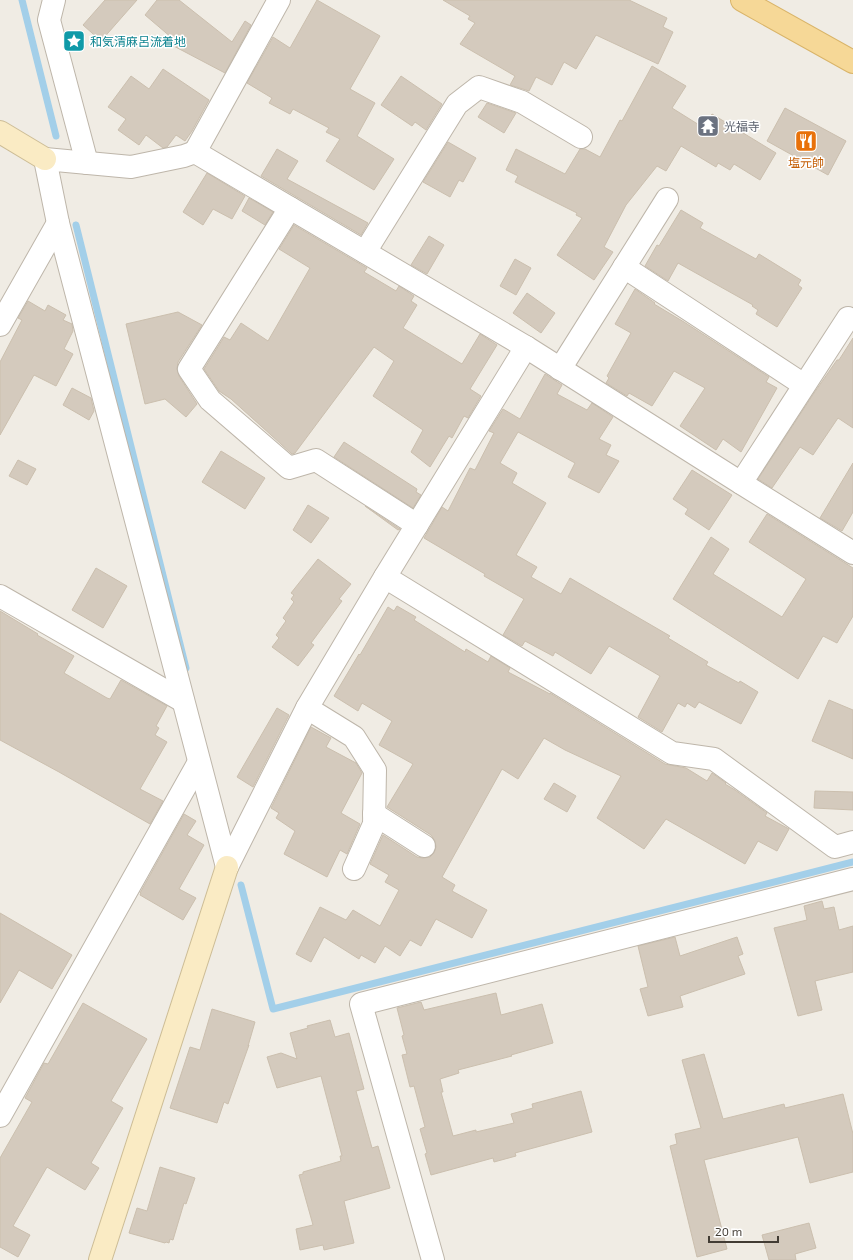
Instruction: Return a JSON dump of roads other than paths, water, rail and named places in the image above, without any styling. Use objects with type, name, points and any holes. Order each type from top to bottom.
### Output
[{"type":"main road","points":[[742,0],[853,62]]},
{"type":"street","points":[[54,0],[49,20],[86,163]]},
{"type":"street","points":[[0,132],[45,159],[131,167],[184,156],[195,152],[280,0]]},
{"type":"street","points":[[365,252],[457,104],[479,87],[522,102],[581,137]]},
{"type":"street","points":[[195,152],[526,347],[853,553]]},
{"type":"street","points":[[45,159],[58,223],[227,867]]},
{"type":"street","points":[[560,368],[667,199]]},
{"type":"street","points":[[290,208],[189,369],[210,400],[289,468],[316,460],[417,525]]},
{"type":"street","points":[[0,324],[58,223]]},
{"type":"street","points":[[624,267],[804,385]]},
{"type":"street","points":[[741,483],[848,318]]},
{"type":"street","points":[[100,1260],[227,867],[307,708],[385,577],[526,347]]},
{"type":"street","points":[[385,577],[672,753],[714,760],[834,847],[853,842]]},
{"type":"street","points":[[0,596],[183,701]]},
{"type":"street","points":[[307,708],[354,737],[375,770],[374,824],[354,869]]},
{"type":"street","points":[[0,1116],[199,762]]},
{"type":"street","points":[[374,814],[424,846]]},
{"type":"street","points":[[433,1260],[361,1004],[853,879]]},
{"type":"waterway","points":[[22,0],[56,136]]},
{"type":"waterway","points":[[76,225],[186,668]]},
{"type":"waterway","points":[[241,885],[273,1009],[853,862]]},
{"type":"place","name":"和気清麻呂流着地","points":[[74,41]]},
{"type":"place","name":"光福寺","points":[[708,126]]},
{"type":"place","name":"塩元帥","points":[[806,141]]}]
